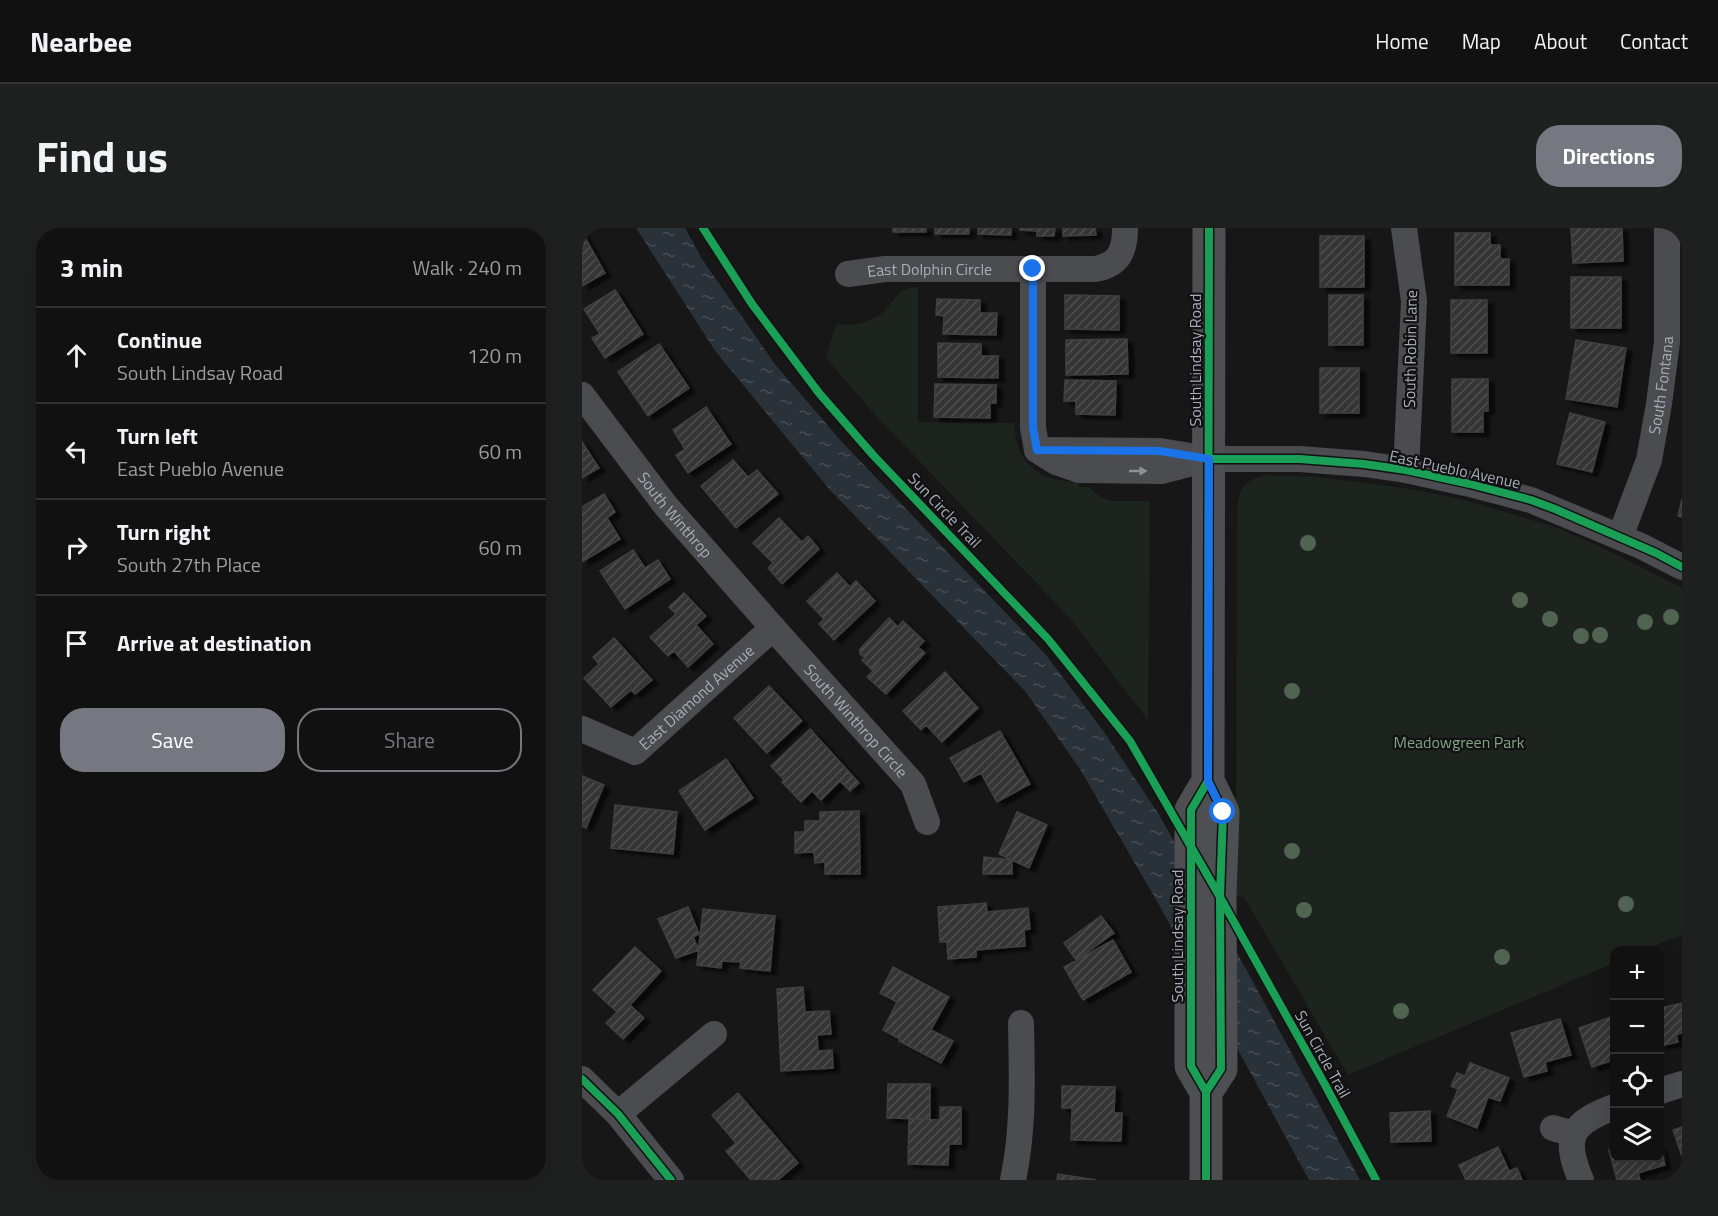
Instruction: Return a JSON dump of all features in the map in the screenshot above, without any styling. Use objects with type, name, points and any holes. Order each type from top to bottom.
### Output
[{"type":"main road","name":"South Lindsay Road","points":[[1206,1092],[1221,1069],[1220,897],[1223,812],[1208,781],[1209,228]]},
{"type":"main road","name":"South Lindsay Road","points":[[1206,1180],[1206,1092],[1191,1066],[1190,988],[1191,810],[1208,781]]},
{"type":"street","name":"East Dolphin Circle","points":[[848,274],[885,269],[1102,268],[1117,259],[1123,246],[1125,228]]},
{"type":"street","name":"South Robin Lane","points":[[1404,228],[1414,301],[1406,470]]},
{"type":"street","name":"South Fontana","points":[[1620,537],[1649,460],[1659,404],[1667,342],[1667,228]]},
{"type":"street","name":"East Pueblo Avenue","points":[[1033,269],[1033,428],[1037,450],[1056,462],[1089,471],[1162,471],[1209,459],[1300,459],[1406,470],[1531,500],[1620,537],[1682,567]]},
{"type":"street","name":"South Winthrop","points":[[582,395],[666,506],[773,628]]},
{"type":"street","name":"East Diamond Avenue","points":[[582,729],[635,752],[773,628]]},
{"type":"street","name":"South Winthrop Circle","points":[[773,628],[914,784],[927,822]]},
{"type":"street","points":[[1013,1180],[1022,1103],[1021,1023]]},
{"type":"street","points":[[618,1114],[714,1034]]},
{"type":"street","points":[[582,1079],[618,1114],[671,1180]]},
{"type":"street","points":[[1664,1089],[1682,1083]]},
{"type":"street","points":[[1581,1180],[1564,1131],[1612,1108]]},
{"type":"green space","points":[[918,287],[918,422],[1014,423],[1019,449],[1032,468],[1041,474],[1064,481],[1078,482],[1079,487],[1088,487],[1102,498],[1114,501],[1150,501],[1148,720],[1070,618],[878,418],[826,358],[836,324],[850,325],[871,320],[883,312],[900,292]]},
{"type":"green space","name":"Meadowgreen Park","points":[[1265,475],[1316,477],[1411,489],[1461,499],[1555,527],[1601,547],[1682,588],[1682,935],[1654,946],[1610,946],[1610,965],[1348,1075],[1244,897],[1236,896],[1237,506],[1242,489],[1253,479]]},
{"type":"water","points":[[636,228],[685,228],[702,259],[774,363],[841,441],[1046,655],[1104,732],[1158,813],[1246,969],[1360,1180],[1309,1180],[1158,903],[1080,769],[1025,691],[829,489],[716,352]]},
{"type":"building","points":[[893,228],[926,228],[926,232],[893,232]]},
{"type":"building","points":[[935,228],[969,228],[969,234],[935,234]]},
{"type":"building","points":[[978,228],[1011,228],[1011,235],[978,234]]},
{"type":"building","points":[[1020,228],[1055,228],[1054,236],[1037,236],[1037,231],[1020,230]]},
{"type":"building","points":[[1063,228],[1095,228],[1096,235],[1063,236]]},
{"type":"building","points":[[1571,228],[1622,228],[1623,261],[1573,263]]},
{"type":"building","points":[[582,232],[605,273],[582,286]]},
{"type":"building","points":[[1455,233],[1490,233],[1490,245],[1500,245],[1500,259],[1509,259],[1509,285],[1455,285]]},
{"type":"building","points":[[1320,236],[1364,236],[1364,287],[1320,287]]},
{"type":"building","points":[[1571,277],[1621,277],[1621,328],[1571,328]]},
{"type":"building","points":[[615,290],[643,334],[605,358],[592,338],[600,334],[584,309]]},
{"type":"building","points":[[1065,295],[1119,296],[1119,330],[1065,329]]},
{"type":"building","points":[[1329,295],[1363,295],[1363,345],[1329,345]]},
{"type":"building","points":[[937,299],[980,300],[980,313],[997,313],[996,335],[943,334],[944,316],[936,315]]},
{"type":"building","points":[[1451,300],[1487,300],[1487,353],[1451,353]]},
{"type":"building","points":[[1127,339],[1128,374],[1066,375],[1066,340]]},
{"type":"building","points":[[1576,340],[1626,348],[1617,407],[1566,399]]},
{"type":"building","points":[[938,343],[981,344],[981,356],[998,356],[998,378],[938,377]]},
{"type":"building","points":[[659,344],[689,388],[648,416],[618,372]]},
{"type":"building","points":[[1320,368],[1359,368],[1359,413],[1320,413]]},
{"type":"building","points":[[1452,379],[1488,379],[1488,411],[1483,411],[1483,432],[1452,432]]},
{"type":"building","points":[[1065,380],[1116,381],[1115,415],[1076,414],[1076,401],[1064,401]]},
{"type":"building","points":[[935,384],[996,385],[996,403],[990,403],[990,418],[934,417]]},
{"type":"building","points":[[706,407],[731,444],[688,473],[676,455],[685,449],[673,430]]},
{"type":"building","points":[[1570,413],[1605,422],[1592,472],[1557,464]]},
{"type":"building","points":[[582,442],[599,468],[582,478]]},
{"type":"building","points":[[733,460],[748,477],[757,470],[778,494],[736,528],[701,486]]},
{"type":"building","points":[[604,494],[615,512],[607,518],[620,539],[582,562],[582,507]]},
{"type":"building","points":[[1682,499],[1682,517],[1678,516]]},
{"type":"building","points":[[779,518],[802,542],[808,536],[819,549],[782,584],[768,568],[773,563],[753,543]]},
{"type":"building","points":[[633,550],[645,568],[658,560],[670,579],[625,609],[600,571]]},
{"type":"building","points":[[837,573],[850,587],[856,581],[875,601],[834,640],[819,624],[824,619],[807,601]]},
{"type":"building","points":[[684,593],[706,616],[696,625],[713,644],[688,667],[674,651],[668,656],[650,637],[676,614],[669,607]]},
{"type":"building","points":[[889,618],[898,627],[903,621],[924,641],[918,647],[925,653],[886,694],[867,677],[880,664],[872,670],[862,660],[865,658],[860,654],[860,649]]},
{"type":"building","points":[[614,638],[652,680],[635,694],[631,690],[611,707],[584,678],[599,664],[593,657]]},
{"type":"building","points":[[945,672],[978,708],[942,742],[926,725],[921,730],[903,711]]},
{"type":"building","points":[[769,686],[802,721],[767,753],[734,718]]},
{"type":"building","points":[[810,729],[859,783],[850,791],[840,781],[821,800],[812,791],[801,802],[771,766]]},
{"type":"building","points":[[1000,731],[1030,784],[997,802],[981,773],[964,782],[950,758]]},
{"type":"building","points":[[726,759],[753,798],[705,830],[679,791]]},
{"type":"building","points":[[582,776],[604,785],[586,828],[582,826]]},
{"type":"building","points":[[615,805],[677,812],[673,854],[611,848]]},
{"type":"building","points":[[859,811],[860,874],[825,874],[825,862],[815,863],[814,852],[795,853],[795,832],[805,832],[805,821],[820,821],[820,812]]},
{"type":"building","points":[[1017,812],[1047,825],[1029,868],[999,854]]},
{"type":"building","points":[[984,857],[1012,860],[1012,874],[983,874]]},
{"type":"building","points":[[986,903],[987,912],[1028,908],[1030,929],[1024,930],[1025,946],[976,950],[976,957],[948,959],[947,942],[940,942],[938,907]]},
{"type":"building","points":[[688,907],[699,934],[693,937],[699,950],[676,958],[658,919]]},
{"type":"building","points":[[703,909],[775,916],[770,971],[740,968],[741,962],[722,961],[721,968],[697,965]]},
{"type":"building","points":[[1101,916],[1114,933],[1076,960],[1064,943]]},
{"type":"building","points":[[1113,940],[1131,972],[1083,1000],[1064,967]]},
{"type":"building","points":[[635,947],[661,971],[630,1005],[644,1018],[623,1039],[606,1023],[617,1012],[593,990]]},
{"type":"building","points":[[893,967],[949,997],[931,1030],[953,1041],[941,1063],[883,1030],[897,1002],[880,993]]},
{"type":"building","points":[[803,987],[805,1012],[829,1011],[831,1034],[817,1035],[818,1051],[832,1050],[833,1068],[781,1071],[777,989]]},
{"type":"building","points":[[1682,1003],[1682,1033],[1676,1035],[1678,1042],[1664,1045],[1664,1007]]},
{"type":"building","points":[[1610,1017],[1610,1061],[1592,1067],[1579,1028]]},
{"type":"building","points":[[1560,1019],[1571,1055],[1545,1062],[1547,1071],[1524,1077],[1511,1033]]},
{"type":"building","points":[[1470,1063],[1509,1078],[1500,1101],[1488,1097],[1477,1128],[1447,1116],[1458,1089],[1451,1086],[1457,1073],[1465,1076]]},
{"type":"building","points":[[888,1084],[930,1084],[930,1119],[887,1118]]},
{"type":"building","points":[[1062,1086],[1115,1087],[1114,1113],[1122,1113],[1121,1141],[1071,1140],[1072,1108],[1062,1108]]},
{"type":"building","points":[[738,1093],[798,1163],[778,1180],[751,1180],[726,1151],[736,1143],[712,1115]]},
{"type":"building","points":[[940,1107],[961,1107],[961,1144],[949,1144],[948,1165],[908,1164],[909,1119],[940,1120]]},
{"type":"building","points":[[1430,1111],[1431,1141],[1391,1142],[1390,1113]]},
{"type":"building","points":[[1682,1127],[1682,1156],[1673,1130]]},
{"type":"building","points":[[1498,1147],[1509,1171],[1517,1168],[1522,1180],[1466,1180],[1459,1165]]},
{"type":"building","points":[[1664,1161],[1665,1165],[1638,1173],[1640,1180],[1617,1180],[1612,1162]]},
{"type":"building","points":[[1058,1174],[1096,1180],[1057,1180]]},
{"type":"cycle path","name":"Sun Circle Trail","points":[[703,228],[752,304],[819,393],[873,455],[1048,639],[1130,741],[1220,897],[1376,1180]]},
{"type":"cycle path","points":[[1206,1092],[1221,1069],[1220,897],[1223,812],[1208,781],[1209,228]]},
{"type":"cycle path","points":[[1209,459],[1300,459],[1364,464],[1406,470],[1470,484],[1531,500],[1555,509],[1656,553],[1682,567]]},
{"type":"cycle path","points":[[1206,1180],[1206,1092],[1191,1066],[1191,810],[1208,781]]},
{"type":"cycle path","points":[[582,1079],[618,1114],[671,1180]]},
{"type":"route","points":[[1033,269],[1033,428],[1037,450],[1160,451],[1209,459],[1208,781],[1223,812]]}]
